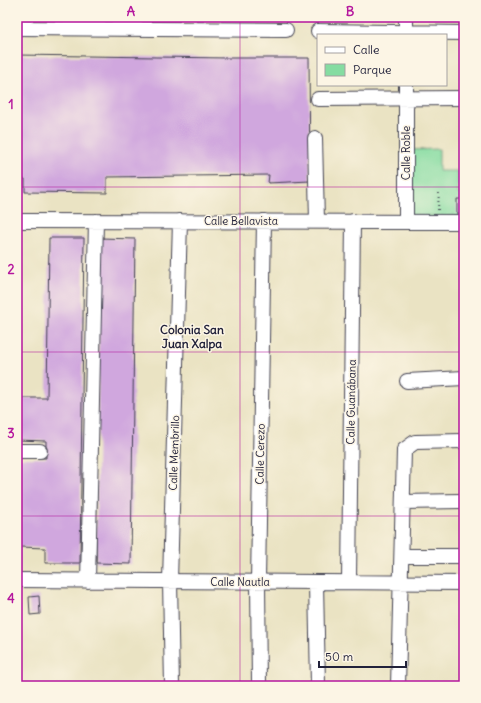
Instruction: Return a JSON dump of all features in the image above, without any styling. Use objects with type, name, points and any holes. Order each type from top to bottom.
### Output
[{"type":"street","points":[[406,17],[406,34]]},
{"type":"street","points":[[17,28],[286,30]]},
{"type":"street","points":[[318,31],[406,34],[464,32]]},
{"type":"street","points":[[318,100],[406,92],[464,98]]},
{"type":"street","name":"Calle Roble","points":[[406,92],[406,222]]},
{"type":"street","points":[[314,138],[317,221]]},
{"type":"street","name":"Calle Bellavista","points":[[17,221],[464,222]]},
{"type":"street","points":[[88,581],[96,221]]},
{"type":"street","name":"Calle Membrillo","points":[[172,686],[170,581],[180,221]]},
{"type":"street","name":"Calle Cerezo","points":[[259,686],[258,582],[264,221]]},
{"type":"street","name":"Calle Guanábana","points":[[349,582],[353,221]]},
{"type":"street","points":[[407,381],[464,378]]},
{"type":"street","points":[[398,686],[404,450],[415,442],[462,441]]},
{"type":"street","points":[[17,451],[40,451]]},
{"type":"street","points":[[403,502],[461,501]]},
{"type":"street","points":[[402,556],[458,556]]},
{"type":"street","name":"Calle Nautla","points":[[17,580],[464,583]]},
{"type":"street","points":[[316,582],[318,686]]},
{"type":"path","points":[[438,222],[439,190]]},
{"type":"green space","points":[[439,149],[439,171],[458,171],[458,194],[464,194],[464,222],[406,222],[405,150]]},
{"type":"building","points":[[17,55],[309,58],[310,181],[268,183],[269,175],[107,177],[107,193],[25,192],[25,179],[17,179]]},
{"type":"building","points":[[457,199],[464,199],[464,213],[457,213]]},
{"type":"building","points":[[49,238],[84,238],[80,563],[45,563],[45,548],[20,547],[20,575],[17,575],[17,503],[20,503],[21,500],[17,500],[17,458],[46,458],[46,441],[17,440],[17,398],[47,398]]},
{"type":"building","points":[[100,238],[135,239],[131,564],[96,563]]},
{"type":"building","points":[[39,596],[40,614],[30,615],[29,597]]},
{"type":"district","name":"Colonia San Juan Xalpa","points":[[192,337]]}]
